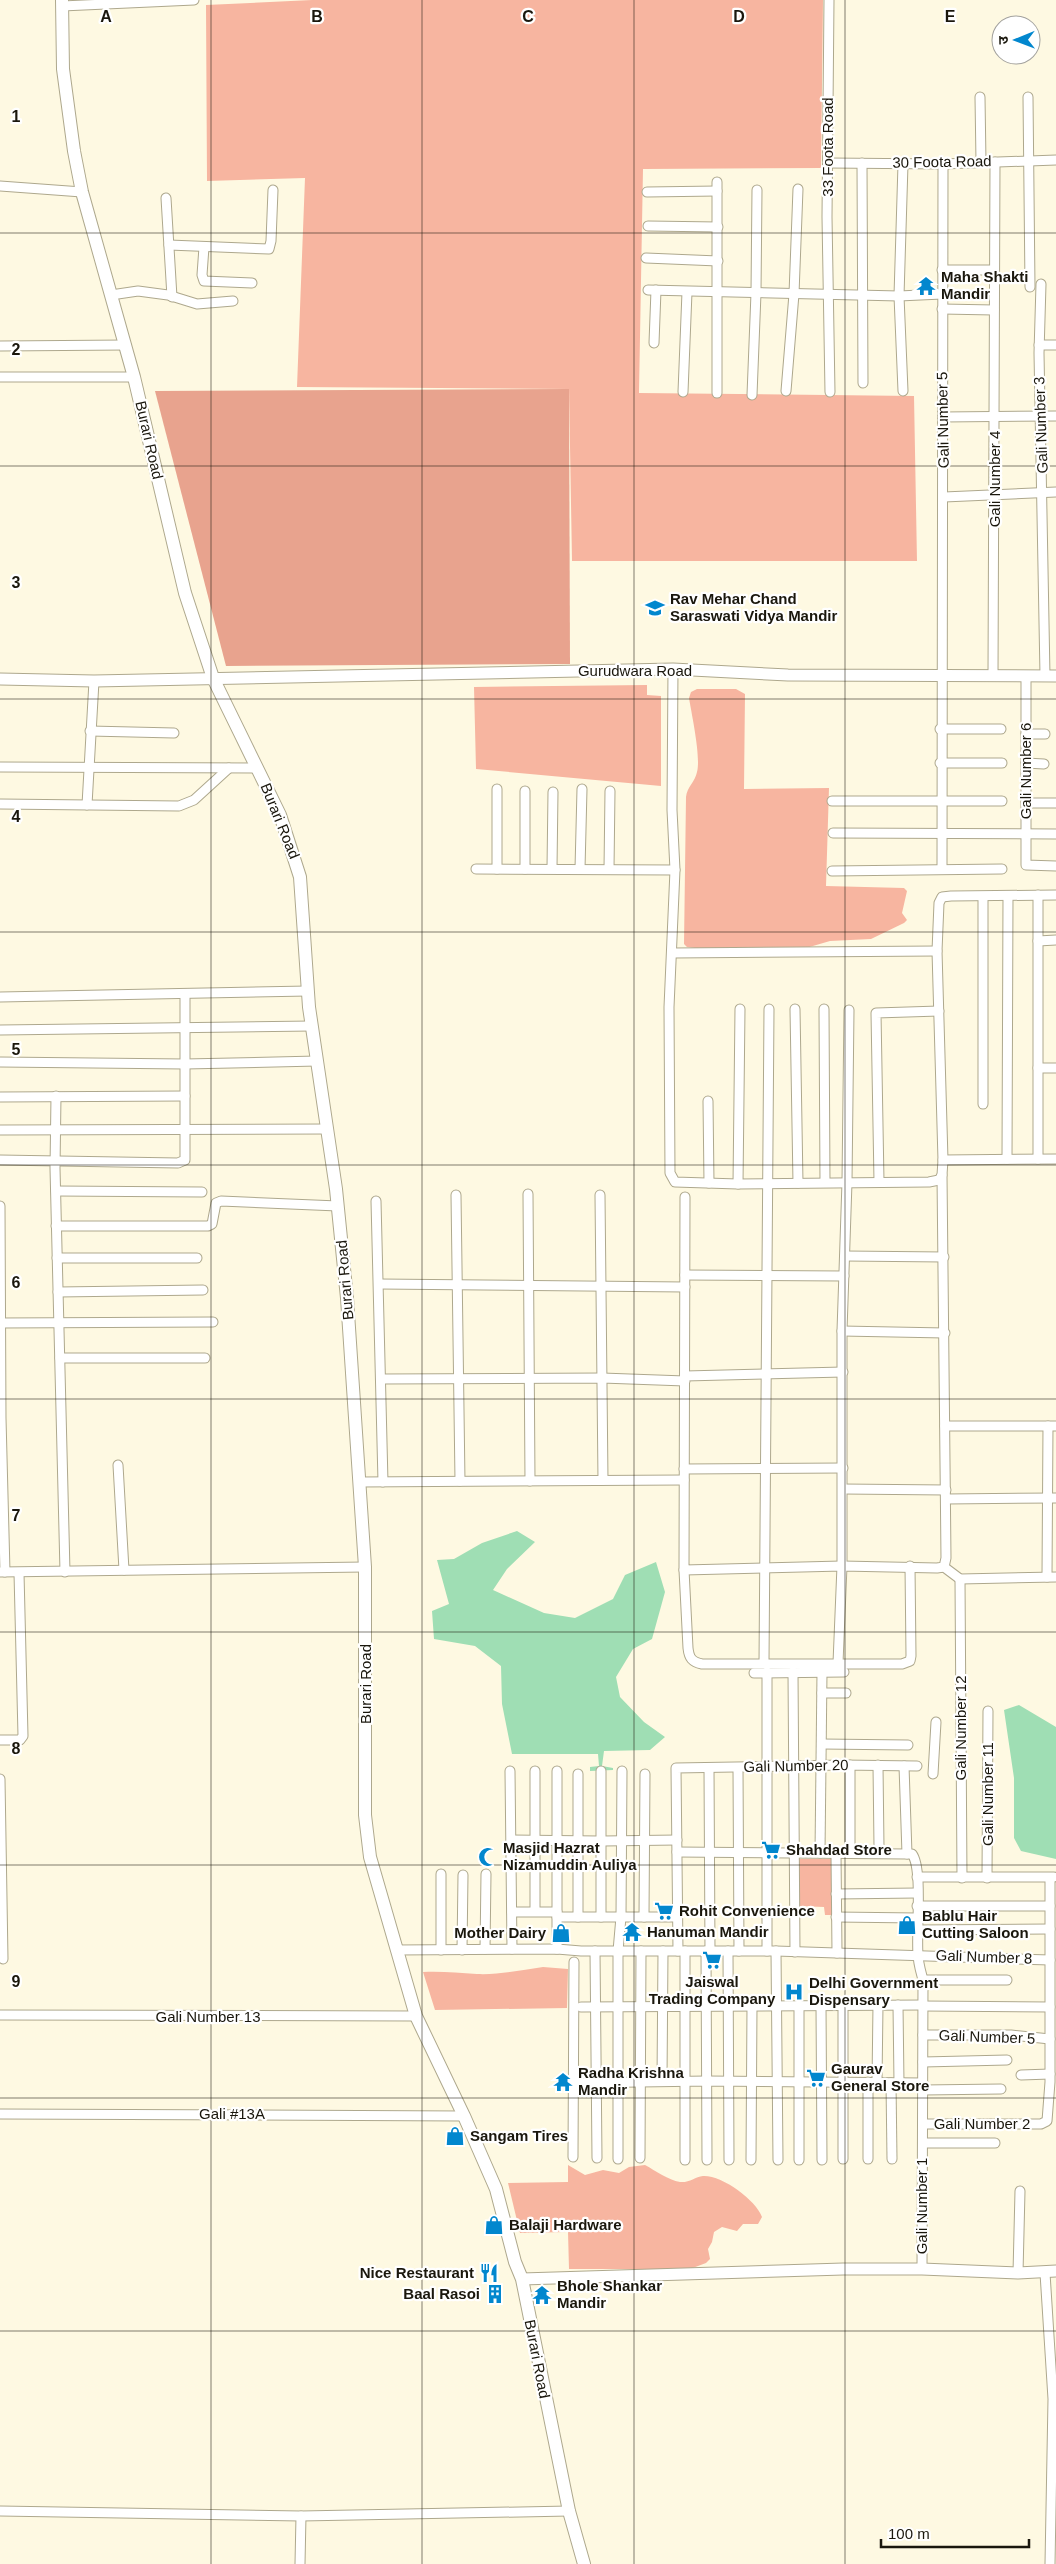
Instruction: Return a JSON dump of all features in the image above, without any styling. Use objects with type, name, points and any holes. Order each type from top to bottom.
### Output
[{"type":"main road","name":"Burari Road","points":[[62,3],[62,69],[66,108],[82,192],[126,345],[185,593],[213,678],[280,815],[298,866],[304,910],[308,991],[312,1026],[338,1206],[360,1482],[365,1567],[366,1833],[374,1874],[416,2016],[464,2116],[496,2189],[515,2262],[522,2279],[569,2511],[584,2564]]},
{"type":"street","points":[[62,3],[194,0]]},
{"type":"street","name":"33 Foota Road","points":[[829,0],[828,294],[830,392]]},
{"type":"street","points":[[980,97],[981,162]]},
{"type":"street","points":[[1028,97],[1030,287]]},
{"type":"street","name":"30 Foota Road","points":[[828,163],[944,164],[1056,160]]},
{"type":"street","name":"Gali Number 4","points":[[994,676],[996,495],[995,162]]},
{"type":"street","points":[[862,163],[863,383]]},
{"type":"street","points":[[903,164],[899,296],[903,391]]},
{"type":"street","name":"Gali Number 5","points":[[942,869],[940,729],[944,497],[942,270],[944,164]]},
{"type":"street","points":[[0,186],[82,192]]},
{"type":"street","points":[[647,192],[717,186],[717,394]]},
{"type":"street","points":[[786,391],[794,294],[798,189]]},
{"type":"street","points":[[169,245],[269,249],[273,190]]},
{"type":"street","points":[[752,395],[756,293],[756,190]]},
{"type":"street","points":[[166,198],[172,296]]},
{"type":"street","points":[[648,226],[718,227]]},
{"type":"street","points":[[204,247],[202,278],[204,281],[252,283]]},
{"type":"street","points":[[646,258],[718,261]]},
{"type":"street","points":[[942,270],[994,270]]},
{"type":"street","name":"Gali Number 3","points":[[1041,284],[1039,349],[1050,676]]},
{"type":"street","points":[[654,343],[652,290],[899,296],[942,294]]},
{"type":"street","points":[[111,295],[138,291],[172,296],[197,304],[233,302]]},
{"type":"street","points":[[683,392],[687,292]]},
{"type":"street","points":[[942,309],[994,310]]},
{"type":"street","points":[[0,346],[126,345]]},
{"type":"street","points":[[1039,349],[1056,345]]},
{"type":"street","points":[[0,377],[134,377]]},
{"type":"street","points":[[943,417],[1056,416]]},
{"type":"street","points":[[944,497],[1056,492]]},
{"type":"street","points":[[673,669],[672,810],[675,870],[669,1007],[670,1173],[675,1182],[738,1184],[879,1181],[934,1182],[942,1175]]},
{"type":"street","name":"Gurudwara Road","points":[[0,679],[94,681],[673,669],[788,675],[1050,676]]},
{"type":"street","name":"Gali Number 6","points":[[1026,676],[1026,865],[1056,866]]},
{"type":"street","points":[[87,805],[94,681]]},
{"type":"street","points":[[940,729],[1001,729]]},
{"type":"street","points":[[90,731],[174,733]]},
{"type":"street","points":[[1026,734],[1045,734]]},
{"type":"street","points":[[940,763],[1002,764]]},
{"type":"street","points":[[1026,764],[1044,764]]},
{"type":"street","points":[[0,767],[257,768]]},
{"type":"street","points":[[0,804],[179,806],[194,800],[229,768]]},
{"type":"street","points":[[497,789],[497,869]]},
{"type":"street","points":[[580,869],[582,789]]},
{"type":"street","points":[[525,791],[525,869]]},
{"type":"street","points":[[609,869],[610,791]]},
{"type":"street","points":[[552,792],[552,868]]},
{"type":"street","points":[[832,801],[1002,800]]},
{"type":"street","points":[[1026,803],[1056,803]]},
{"type":"street","points":[[833,833],[941,835],[1056,834]]},
{"type":"street","points":[[476,869],[675,870]]},
{"type":"street","points":[[832,871],[1002,869]]},
{"type":"street","points":[[1038,895],[1038,1159]]},
{"type":"street","points":[[983,1104],[984,896]]},
{"type":"street","points":[[944,1567],[946,1426],[938,910],[942,897],[1056,896]]},
{"type":"street","points":[[1007,1159],[1008,897]]},
{"type":"street","points":[[1038,941],[1056,940]]},
{"type":"street","points":[[672,952],[938,951]]},
{"type":"street","points":[[0,997],[308,991]]},
{"type":"street","points":[[0,1160],[183,1162],[186,1156],[185,994]]},
{"type":"street","points":[[738,1184],[740,1009]]},
{"type":"street","points":[[767,1951],[765,1668],[768,1009]]},
{"type":"street","points":[[795,1009],[798,1183]]},
{"type":"street","points":[[824,1009],[824,1182]]},
{"type":"street","points":[[838,1663],[842,1566],[842,1332],[847,1182],[848,1010]]},
{"type":"street","points":[[879,1181],[876,1013],[939,1011]]},
{"type":"street","points":[[0,1030],[312,1026]]},
{"type":"street","points":[[0,1062],[186,1064],[317,1061]]},
{"type":"street","points":[[1038,1068],[1056,1068]]},
{"type":"street","points":[[56,1096],[56,1226],[65,1572]]},
{"type":"street","points":[[0,1097],[185,1096]]},
{"type":"street","points":[[708,1101],[709,1183]]},
{"type":"street","points":[[0,1130],[327,1129]]},
{"type":"street","points":[[943,1160],[1056,1159]]},
{"type":"street","points":[[56,1191],[202,1192]]},
{"type":"street","points":[[528,1194],[530,1481]]},
{"type":"street","points":[[456,1195],[460,1481]]},
{"type":"street","points":[[600,1195],[603,1480]]},
{"type":"street","points":[[685,1197],[684,1570],[689,1656],[693,1661],[702,1664],[794,1672],[844,1672]]},
{"type":"street","points":[[56,1226],[208,1226],[212,1224],[216,1204],[221,1201],[338,1206]]},
{"type":"street","points":[[376,1201],[383,1482]]},
{"type":"street","points":[[0,1206],[2,1572],[365,1567]]},
{"type":"street","points":[[844,1256],[944,1257]]},
{"type":"street","points":[[57,1258],[197,1258]]},
{"type":"street","points":[[685,1275],[844,1276]]},
{"type":"street","points":[[378,1284],[601,1284],[685,1287]]},
{"type":"street","points":[[58,1292],[203,1290]]},
{"type":"street","points":[[1,1323],[213,1322]]},
{"type":"street","points":[[842,1332],[945,1332]]},
{"type":"street","points":[[60,1358],[205,1358]]},
{"type":"street","points":[[381,1379],[685,1379],[843,1372]]},
{"type":"street","points":[[684,1570],[910,1566],[944,1567],[960,1579],[1051,1577],[1052,1426],[946,1426]]},
{"type":"street","points":[[118,1465],[124,1570]]},
{"type":"street","points":[[684,1469],[766,1470],[843,1468]]},
{"type":"street","points":[[360,1482],[684,1480]]},
{"type":"street","points":[[843,1489],[946,1495],[1052,1498]]},
{"type":"street","points":[[754,1672],[765,1668],[838,1663],[902,1664],[910,1661],[910,1566]]},
{"type":"street","points":[[0,1740],[20,1740],[23,1736],[19,1573]]},
{"type":"street","name":"Gali Number 12","points":[[960,1579],[962,1878]]},
{"type":"street","points":[[794,1672],[795,1952]]},
{"type":"street","points":[[820,1854],[822,1672]]},
{"type":"street","points":[[822,1693],[846,1693]]},
{"type":"street","name":"Gali Number 11","points":[[987,1878],[988,1711]]},
{"type":"street","points":[[933,1774],[936,1722]]},
{"type":"street","points":[[822,1744],[908,1744]]},
{"type":"street","points":[[850,1765],[850,1849]]},
{"type":"street","name":"Gali Number 20","points":[[677,1840],[676,1768],[850,1765],[917,1766]]},
{"type":"street","points":[[878,1765],[879,1848]]},
{"type":"street","points":[[677,1852],[907,1854],[904,1766]]},
{"type":"street","points":[[707,2160],[706,2006],[710,1852],[709,1768]]},
{"type":"street","points":[[738,1768],[738,1951]]},
{"type":"street","points":[[510,1771],[512,1949]]},
{"type":"street","points":[[534,1771],[535,1911]]},
{"type":"street","points":[[557,1771],[557,1949]]},
{"type":"street","points":[[600,1917],[601,1771]]},
{"type":"street","points":[[618,2159],[618,1951],[621,1917],[622,1771]]},
{"type":"street","points":[[578,1774],[578,1917]]},
{"type":"street","points":[[644,1917],[645,1774]]},
{"type":"street","points":[[0,1779],[3,1959]]},
{"type":"street","points":[[512,1840],[677,1840],[677,1917],[686,2007],[685,2157]]},
{"type":"street","points":[[836,1854],[837,1953]]},
{"type":"street","name":"Gali Number 1","points":[[907,1854],[912,1854],[915,1858],[918,1954],[923,1980],[922,2269]]},
{"type":"street","points":[[441,1874],[441,1950]]},
{"type":"street","points":[[485,1949],[486,1874]]},
{"type":"street","points":[[462,1950],[463,1875]]},
{"type":"street","points":[[917,1877],[1053,1877],[1050,1906],[1050,2074],[1022,2075]]},
{"type":"street","points":[[836,1894],[917,1894]]},
{"type":"street","points":[[917,1906],[1050,1906]]},
{"type":"street","points":[[512,1912],[535,1911],[578,1917],[677,1917]]},
{"type":"street","points":[[836,1917],[917,1918]]},
{"type":"street","points":[[917,1930],[1050,1929]]},
{"type":"street","name":"Gali Number 8","points":[[396,1950],[776,1951],[918,1954],[1050,1960]]},
{"type":"street","points":[[595,1951],[597,2158]]},
{"type":"street","points":[[640,2158],[641,1951]]},
{"type":"street","points":[[662,2082],[663,1951]]},
{"type":"street","points":[[728,1951],[729,2160]]},
{"type":"street","points":[[776,1951],[778,2160]]},
{"type":"street","points":[[573,2157],[574,1962]]},
{"type":"street","points":[[923,1980],[1007,1980]]},
{"type":"street","points":[[799,2005],[799,2160]]},
{"type":"street","points":[[821,2005],[822,2160]]},
{"type":"street","points":[[843,2005],[843,2160]]},
{"type":"street","points":[[868,2159],[878,2005]]},
{"type":"street","points":[[581,2007],[898,2005],[1050,2007]]},
{"type":"street","points":[[892,2159],[898,2005]]},
{"type":"street","points":[[752,2006],[752,2160]]},
{"type":"street","name":"Gali Number 13","points":[[0,2016],[416,2016]]},
{"type":"street","name":"Gali Number 5","points":[[923,2035],[1011,2035],[1050,2039]]},
{"type":"street","points":[[923,2062],[1007,2060]]},
{"type":"street","name":"Gali Number 2","points":[[923,2124],[1041,2124],[1047,2121],[1048,2117],[1050,2074]]},
{"type":"street","points":[[573,2083],[843,2081],[1001,2089]]},
{"type":"street","name":"Gali #13A","points":[[0,2114],[464,2116]]},
{"type":"street","name":"Gali Number 1","points":[[923,2143],[995,2143]]},
{"type":"street","points":[[1018,2273],[1020,2191]]},
{"type":"street","points":[[522,2279],[922,2269],[1018,2273],[1050,2272],[1054,2446],[1050,2564]]},
{"type":"street","points":[[0,2511],[301,2516],[569,2511]]},
{"type":"street","points":[[300,2564],[301,2516]]},
{"type":"shaded area","points":[[312,0],[823,0],[821,168],[643,169],[639,393],[914,396],[917,561],[572,561],[569,389],[297,387],[305,178],[207,181],[206,5]]},
{"type":"shaded area","points":[[569,389],[570,664],[226,666],[155,391]]},
{"type":"shaded area","points":[[647,685],[647,695],[661,696],[661,786],[476,769],[474,687]]},
{"type":"shaded area","points":[[697,689],[736,689],[745,694],[744,789],[829,788],[826,886],[904,888],[907,891],[902,913],[907,920],[904,923],[871,939],[830,941],[806,948],[695,948],[687,947],[684,944],[686,797],[696,776],[698,765],[696,736],[689,698],[691,692]]},
{"type":"shaded area","points":[[517,1531],[535,1542],[507,1569],[493,1590],[544,1613],[575,1618],[613,1599],[625,1575],[656,1562],[665,1592],[652,1639],[633,1649],[616,1677],[620,1697],[644,1722],[665,1737],[650,1750],[604,1751],[602,1766],[613,1768],[613,1770],[590,1771],[590,1767],[599,1766],[598,1754],[512,1754],[502,1704],[501,1666],[475,1646],[434,1639],[432,1611],[449,1604],[437,1560],[454,1559],[482,1543]]},
{"type":"shaded area","points":[[1019,1705],[1056,1727],[1056,1859],[1021,1851],[1014,1838],[1014,1778],[1004,1710]]},
{"type":"shaded area","points":[[798,1859],[833,1859],[833,1915],[825,1915],[824,1907],[798,1906]]},
{"type":"shaded area","points":[[543,1967],[568,1969],[567,2008],[435,2010],[423,1972],[485,1974]]},
{"type":"shaded area","points":[[568,2165],[585,2175],[603,2170],[619,2173],[629,2167],[645,2165],[680,2182],[686,2182],[703,2176],[711,2177],[728,2184],[746,2196],[759,2210],[762,2217],[758,2224],[743,2224],[737,2231],[722,2227],[714,2232],[708,2249],[710,2259],[706,2263],[690,2269],[569,2269],[568,2232],[520,2233],[508,2183],[568,2182]]},
{"type":"place","name":"Maha Shakti Mandir","points":[[926,286]]},
{"type":"place","name":"Rav Mehar Chand Saraswati Vidya Mandir","points":[[655,608]]},
{"type":"place","name":"Shahdad Store","points":[[771,1850]]},
{"type":"place","name":"Masjid Hazrat Nizamuddin Auliya","points":[[488,1857]]},
{"type":"place","name":"Rohit Convenience","points":[[664,1911]]},
{"type":"place","name":"Bablu Hair Cutting Saloon","points":[[907,1925]]},
{"type":"place","name":"Hanuman Mandir","points":[[632,1932]]},
{"type":"place","name":"Mother Dairy","points":[[561,1933]]},
{"type":"place","name":"Jaiswal Trading Company","points":[[712,1960]]},
{"type":"place","name":"Delhi Government Dispensary","points":[[794,1992]]},
{"type":"place","name":"Gaurav General Store","points":[[816,2078]]},
{"type":"place","name":"Radha Krishna Mandir","points":[[563,2082]]},
{"type":"place","name":"Sangam Tires","points":[[455,2136]]},
{"type":"place","name":"Balaji Hardware","points":[[494,2225]]},
{"type":"place","name":"Nice Restaurant","points":[[489,2273]]},
{"type":"place","name":"Baal Rasoi","points":[[495,2294]]},
{"type":"place","name":"Bhole Shankar Mandir","points":[[542,2295]]}]
